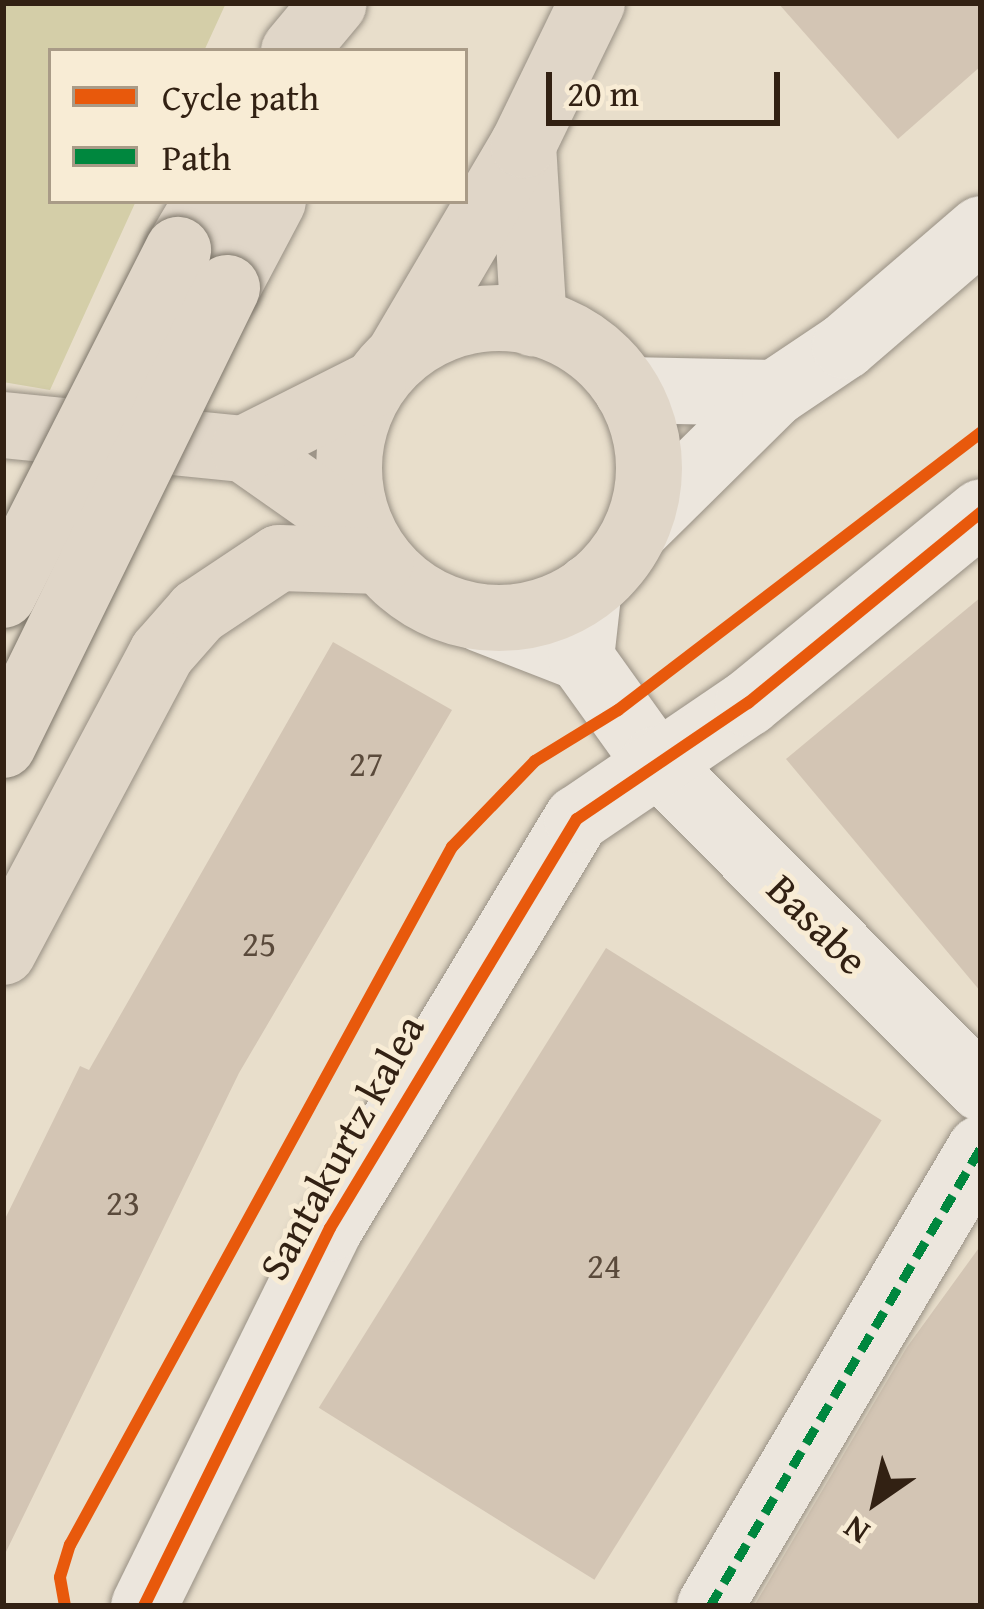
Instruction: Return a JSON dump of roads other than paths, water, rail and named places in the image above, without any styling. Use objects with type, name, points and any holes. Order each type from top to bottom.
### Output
[{"type":"main road","points":[[297,48],[334,3]]},
{"type":"main road","points":[[354,48],[377,3]]},
{"type":"main road","points":[[372,546],[349,465],[352,430],[524,145],[592,3]]},
{"type":"main road","points":[[524,145],[534,324]]},
{"type":"main road","points":[[3,595],[204,246],[268,204]]},
{"type":"main road","points":[[3,745],[204,246]]},
{"type":"main road","points":[[3,424],[244,449],[372,546],[434,605],[481,619],[529,617],[589,587],[637,529],[649,483],[646,434],[627,390],[596,353],[508,317],[456,323],[385,370],[244,449]]},
{"type":"main road","points":[[3,952],[161,653],[198,612],[280,558],[372,546]]},
{"type":"street","points":[[637,529],[775,393],[845,346],[981,229]]},
{"type":"street","points":[[627,390],[775,393]]},
{"type":"street","name":"Santakurtz kalea","points":[[144,1606],[330,1228],[482,965],[577,819],[654,760],[748,703],[981,512]]},
{"type":"street","points":[[481,619],[581,658],[589,587]]},
{"type":"street","name":"Basabe","points":[[581,658],[654,760],[981,1088]]},
{"type":"street","points":[[715,1604],[980,1149]]}]
